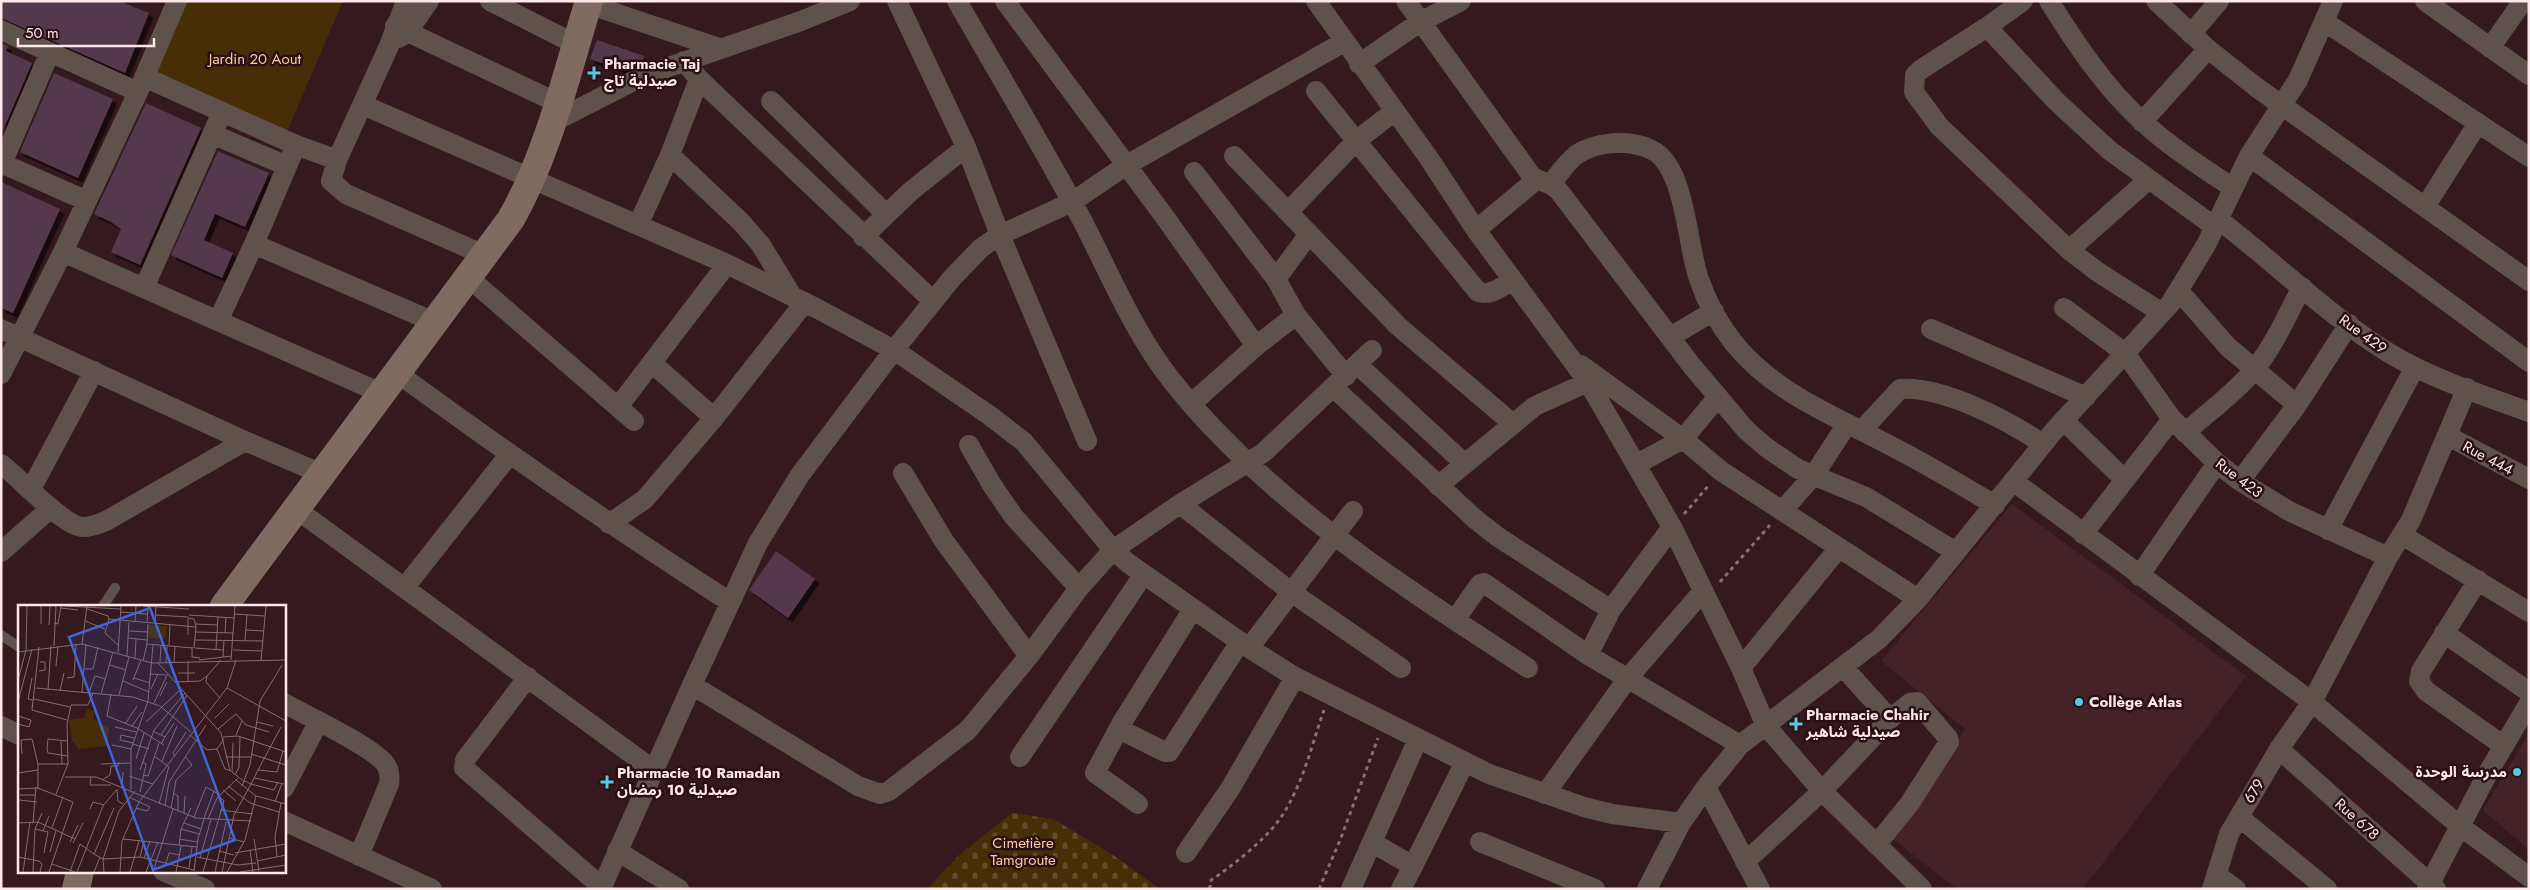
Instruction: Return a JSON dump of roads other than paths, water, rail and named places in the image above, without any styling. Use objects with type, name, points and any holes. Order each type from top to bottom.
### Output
[{"type":"street","points":[[402,28],[406,1]]},
{"type":"street","points":[[429,1],[402,28],[389,46],[337,160],[332,181],[346,194],[484,255]]},
{"type":"street","points":[[490,1],[575,44]]},
{"type":"street","points":[[801,21],[808,1]]},
{"type":"street","points":[[555,113],[684,60],[801,21],[850,1]]},
{"type":"street","points":[[898,1],[966,148],[1000,235],[1088,440]]},
{"type":"street","points":[[957,1],[1072,202],[1134,322],[1171,380],[1191,404],[1247,465],[1334,536],[1528,668]]},
{"type":"street","points":[[1005,1],[1256,346]]},
{"type":"street","points":[[1316,1],[1359,64],[1395,111],[1476,230],[1588,382],[1637,464],[1672,528],[1742,668],[1766,726],[1822,792],[1922,889]]},
{"type":"street","points":[[1406,1],[1495,128],[1544,182],[1717,398],[1767,448],[1798,469],[1866,497],[1956,552]]},
{"type":"street","points":[[1359,64],[1420,22],[1462,1]]},
{"type":"street","points":[[2023,1],[1987,27],[1920,70],[1915,75],[1914,92],[1939,126],[2069,250],[2098,272],[2162,313]]},
{"type":"street","points":[[2049,1],[2100,76],[2142,122],[2170,145],[2233,188]]},
{"type":"street","points":[[2156,1],[2208,49],[2282,106],[2529,281]]},
{"type":"street","points":[[2191,34],[2219,1]]},
{"type":"street","points":[[1647,889],[1681,823],[1706,786],[1740,745],[1879,639],[1918,598],[2063,420],[2162,313],[2179,291],[2216,223],[2249,156],[2298,80],[2333,1]]},
{"type":"street","points":[[2425,1],[2529,75]]},
{"type":"street","points":[[2490,48],[2523,1]]},
{"type":"street","points":[[225,605],[510,219],[532,179],[555,113],[588,3],[719,48]]},
{"type":"street","points":[[1,374],[21,338],[63,252],[141,84],[169,4]]},
{"type":"street","points":[[2325,22],[2529,157]]},
{"type":"street","name":"Rue 429","points":[[1987,27],[2056,102],[2109,150],[2148,180],[2216,223],[2370,340],[2415,367],[2529,412]]},
{"type":"street","points":[[402,28],[555,113]]},
{"type":"street","points":[[1,30],[50,52],[222,112],[337,160]]},
{"type":"street","points":[[528,678],[465,760],[464,768],[602,888],[617,851],[758,542],[795,482],[933,301],[971,258],[1000,235],[1072,202],[1125,166],[1344,42]]},
{"type":"street","points":[[2142,122],[2208,49]]},
{"type":"street","points":[[50,52],[2,164],[87,201]]},
{"type":"street","points":[[684,60],[699,79],[863,237],[933,301]]},
{"type":"street","points":[[638,225],[670,155],[699,79]]},
{"type":"street","points":[[1316,91],[1478,292],[1492,293],[1513,280]]},
{"type":"street","points":[[771,101],[886,214]]},
{"type":"street","points":[[363,105],[727,264],[799,299],[894,350],[989,415],[1024,442],[1113,550],[1245,645],[1295,677],[1489,774],[1612,814],[1681,823]]},
{"type":"street","points":[[1288,212],[1357,140],[1395,111]]},
{"type":"street","points":[[144,288],[222,112]]},
{"type":"street","points":[[2425,207],[2478,123]]},
{"type":"street","points":[[212,134],[287,166]]},
{"type":"street","points":[[1476,230],[1544,182],[1575,156],[1596,147],[1616,143],[1638,146],[1660,155],[1673,176],[1698,278],[1714,311],[1732,341],[1759,368],[1801,400],[1855,427],[1995,505]]},
{"type":"street","points":[[218,321],[254,244],[296,144]]},
{"type":"street","points":[[863,237],[886,214],[966,148]]},
{"type":"street","points":[[670,155],[741,222],[761,245],[799,299]]},
{"type":"street","points":[[1234,156],[1398,326],[1512,423]]},
{"type":"street","points":[[2249,156],[2529,362]]},
{"type":"street","points":[[1194,172],[1276,279],[1296,315],[1438,486],[1498,537],[1610,611]]},
{"type":"street","points":[[2069,250],[2148,180]]},
{"type":"street","points":[[1276,279],[1309,234]]},
{"type":"street","points":[[254,244],[434,322]]},
{"type":"street","points":[[63,252],[381,393]]},
{"type":"street","points":[[618,407],[727,264]]},
{"type":"street","points":[[468,277],[634,421]]},
{"type":"street","points":[[2083,534],[2125,480],[2179,426],[2238,387],[2254,370],[2273,341],[2302,287]]},
{"type":"street","points":[[2179,291],[2228,347],[2297,405]]},
{"type":"street","points":[[609,524],[645,499],[714,418],[799,299]]},
{"type":"street","name":"Rue 423","points":[[2064,308],[2125,353],[2179,426],[2217,463],[2240,481],[2289,511],[2388,557]]},
{"type":"street","points":[[1670,337],[1714,311]]},
{"type":"street","points":[[1191,404],[1256,346],[1296,315]]},
{"type":"street","points":[[2240,481],[2297,405],[2348,324]]},
{"type":"street","points":[[1,329],[245,441],[322,474]]},
{"type":"street","points":[[1931,329],[2086,397]]},
{"type":"street","points":[[692,685],[858,786],[880,794],[898,786],[968,730],[1029,656],[1079,588],[1113,550],[1180,504],[1247,465],[1346,376],[1372,350]]},
{"type":"street","points":[[1572,358],[1683,439],[1721,471],[1838,549],[1918,598]]},
{"type":"street","points":[[652,363],[714,418]]},
{"type":"street","points":[[2328,530],[2415,367]]},
{"type":"street","points":[[31,488],[94,371]]},
{"type":"street","points":[[396,372],[509,455],[609,524],[730,602]]},
{"type":"street","points":[[1346,376],[1465,464]]},
{"type":"street","points":[[1438,486],[1534,406],[1588,382]]},
{"type":"street","name":"679","points":[[2214,882],[2223,851],[2239,817],[2279,749],[2312,702],[2425,491],[2467,388]]},
{"type":"street","points":[[1782,512],[1855,427],[1900,389],[1935,393],[1980,410],[2007,422],[2043,444]]},
{"type":"street","points":[[1637,464],[1683,439],[1717,398]]},
{"type":"street","points":[[2063,420],[2125,480]]},
{"type":"street","name":"Rue 444","points":[[2448,436],[2529,479]]},
{"type":"street","points":[[1,464],[31,488],[51,508],[74,525],[82,527],[99,524],[245,441]]},
{"type":"street","points":[[970,446],[992,485],[1014,517],[1079,588]]},
{"type":"street","points":[[405,587],[509,455]]},
{"type":"street","points":[[2139,576],[2217,463]]},
{"type":"street","points":[[903,473],[944,541],[1029,656]]},
{"type":"street","points":[[2013,481],[2139,576],[2312,702],[2460,826],[2529,877]]},
{"type":"street","points":[[1180,504],[1291,592],[1401,668]]},
{"type":"street","points":[[1,552],[51,508]]},
{"type":"street","points":[[296,509],[655,771]]},
{"type":"street","points":[[1120,728],[1165,752],[1169,752],[1245,645],[1291,592],[1352,511]]},
{"type":"street","points":[[1588,655],[1610,611],[1672,528]]},
{"type":"street","points":[[2402,535],[2529,612]]},
{"type":"street","points":[[1742,668],[1838,549]]},
{"type":"street","points":[[1020,757],[1144,574]]},
{"type":"street","points":[[2478,580],[2421,670],[2421,684],[2504,746]]},
{"type":"street","points":[[1455,620],[1480,584],[1484,583],[1588,655],[1740,745]]},
{"type":"street","points":[[1546,794],[1628,678],[1705,594]]},
{"type":"street","points":[[1138,804],[1095,773],[1120,728],[1194,609]]},
{"type":"street","points":[[2444,633],[2529,692]]},
{"type":"street","points":[[1842,667],[1890,719]]},
{"type":"street","points":[[1186,853],[1230,789],[1295,677]]},
{"type":"street","points":[[1745,862],[1822,792],[1890,719],[1910,702],[1917,702],[1949,742],[1910,803],[1876,844]]},
{"type":"street","points":[[2431,887],[2460,826],[2529,703]]},
{"type":"street","points":[[285,704],[368,749],[387,766],[390,776],[387,789],[359,856]]},
{"type":"street","points":[[285,786],[318,723]]},
{"type":"street","points":[[1,726],[18,734]]},
{"type":"street","points":[[1352,889],[1374,843],[1418,739]]},
{"type":"street","name":"Rue 678","points":[[2279,749],[2431,887]]},
{"type":"street","points":[[1401,889],[1465,762]]},
{"type":"street","points":[[1706,786],[1760,889]]},
{"type":"street","points":[[2239,817],[2327,889]]},
{"type":"street","points":[[285,821],[432,889]]},
{"type":"street","points":[[1480,842],[1594,889]]},
{"type":"street","points":[[1374,843],[1413,866]]},
{"type":"street","points":[[617,851],[679,889]]},
{"type":"street","points":[[76,889],[80,872]]},
{"type":"street","points":[[165,872],[205,889]]},
{"type":"street","points":[[2214,882],[2236,889]]},
{"type":"lane","points":[[104,605],[116,588]]},
{"type":"lane","points":[[1,634],[18,646]]},
{"type":"place","name":"Pharmacie Taj صيدلية تاج","points":[[594,73]]},
{"type":"place","name":"Collège Atlas","points":[[2079,702]]},
{"type":"place","name":"Pharmacie Chahir صيدلية شاهير","points":[[1796,724]]},
{"type":"place","name":"مدرسة الوحدة","points":[[2517,772]]},
{"type":"place","name":"Pharmacie 10 Ramadan صيدلية 10 رمضان","points":[[607,782]]},
{"type":"park label","name":"Jardin 20 Aout","points":[[255,59]]},
{"type":"park label","name":"Cimetière Tamgroute","points":[[1023,852]]}]
